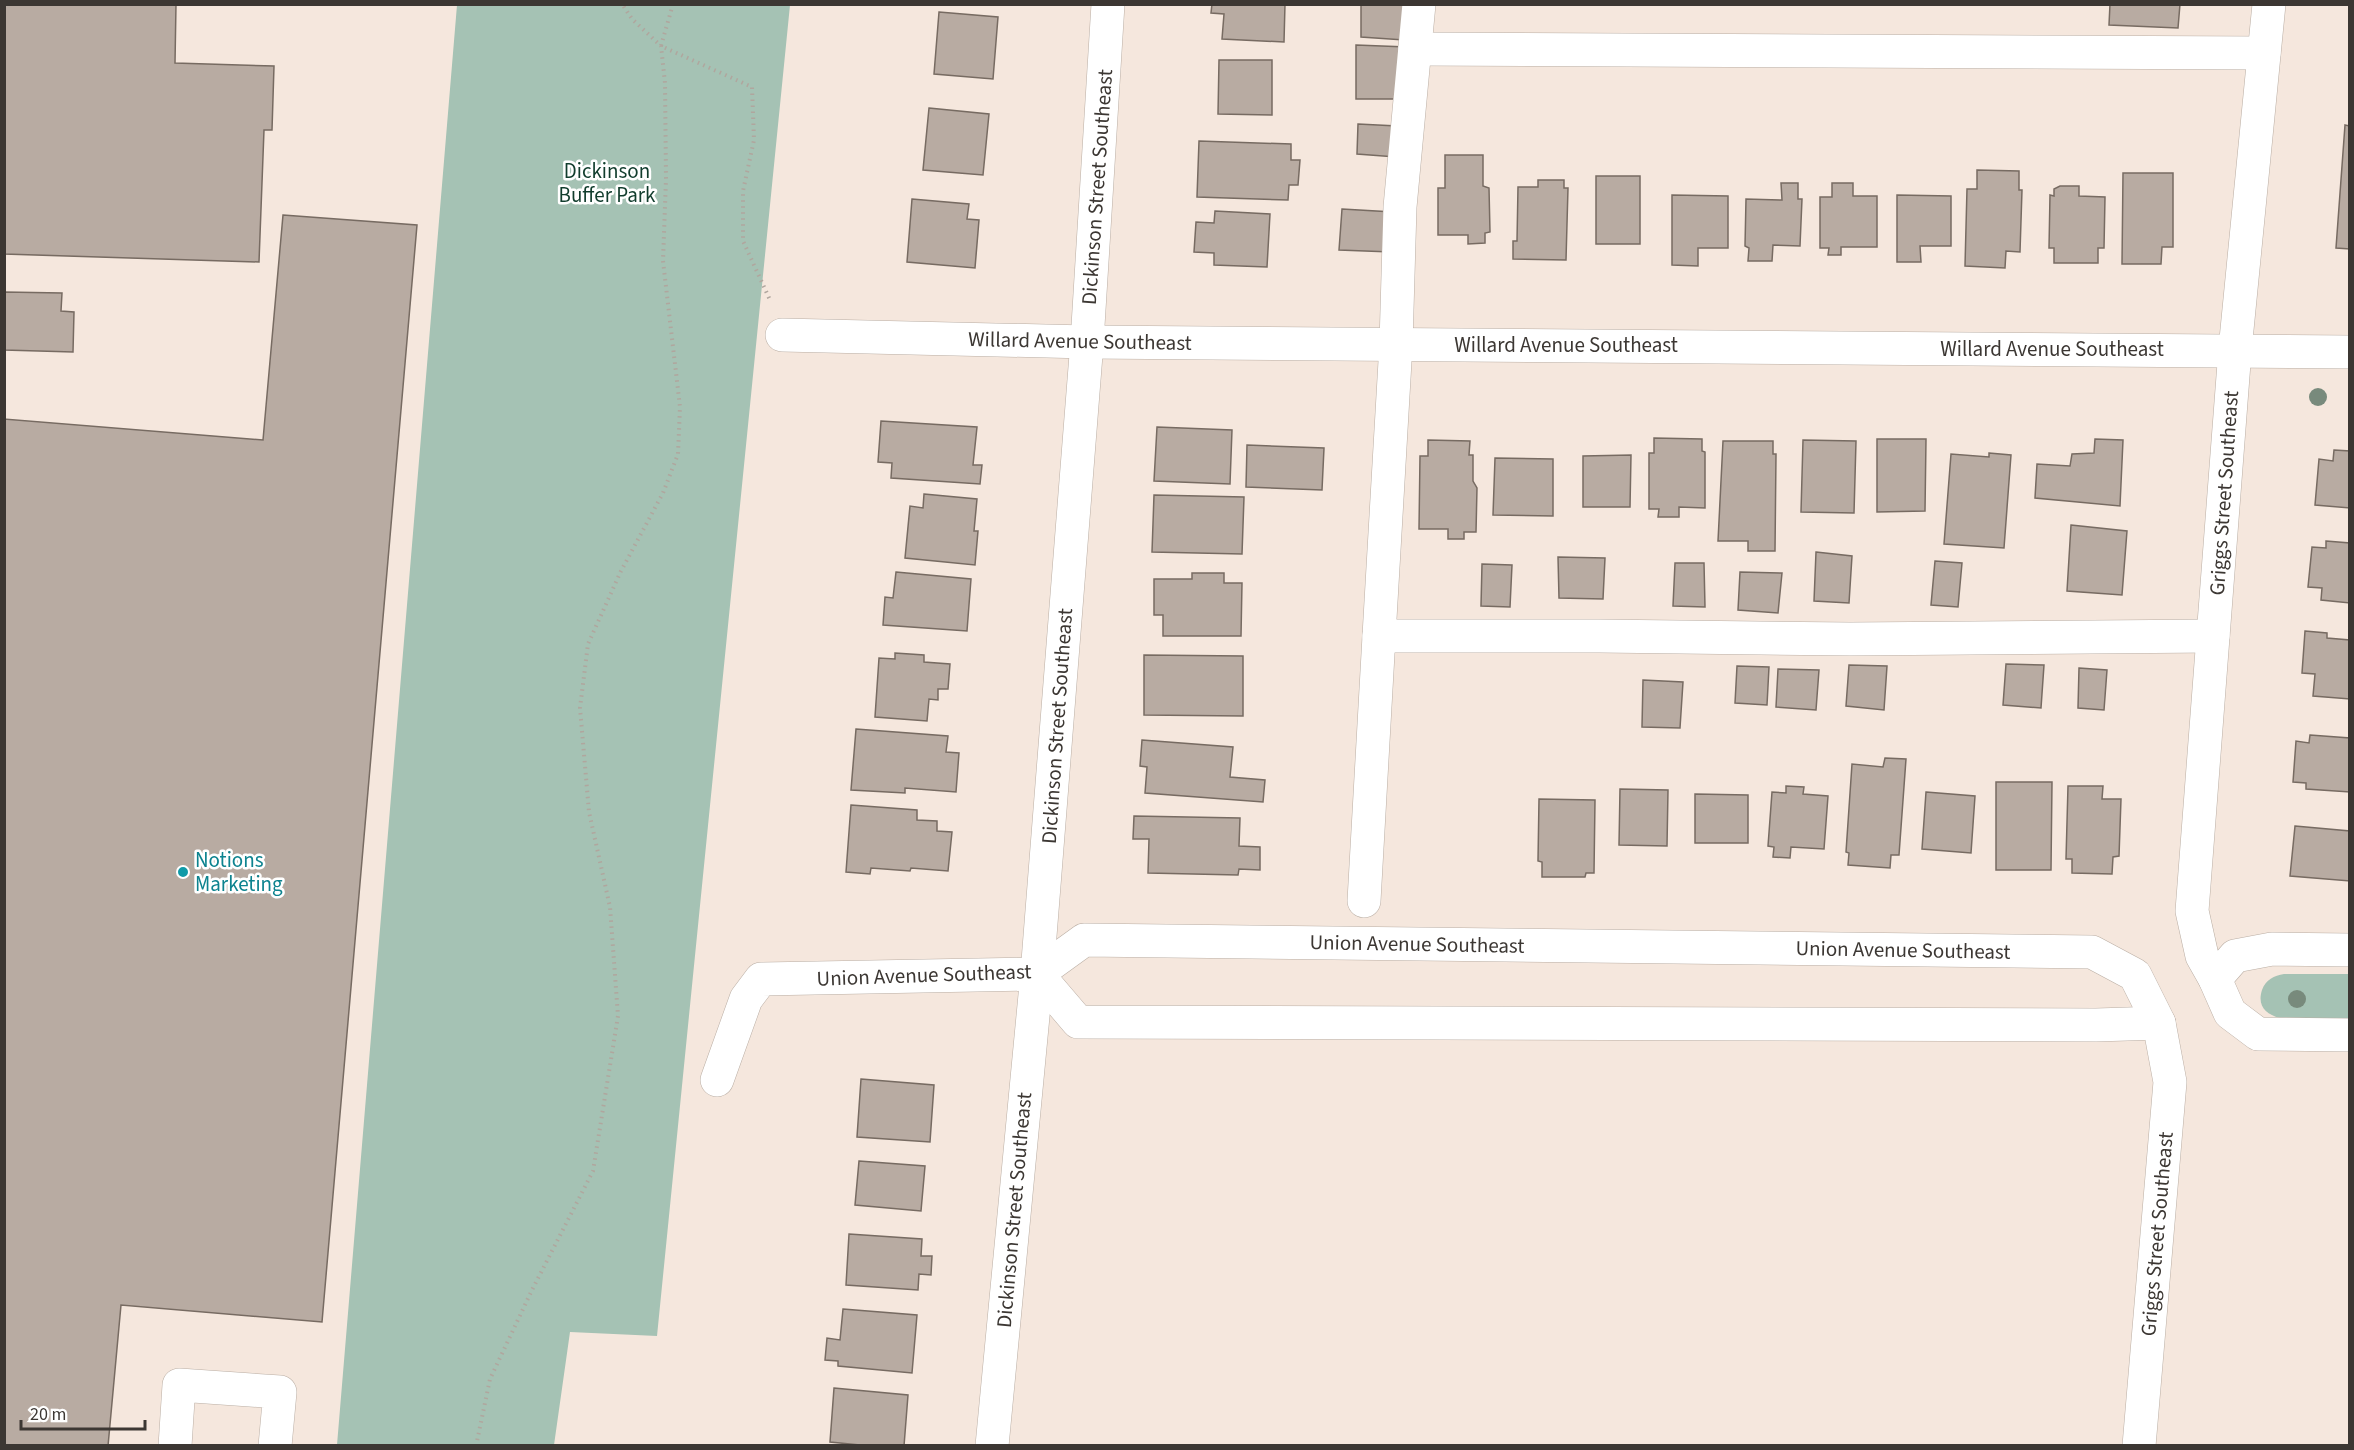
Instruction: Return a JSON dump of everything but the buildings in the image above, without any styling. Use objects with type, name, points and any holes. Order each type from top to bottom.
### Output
[{"type":"street","name":"Dickinson Street Southeast","points":[[992,1446],[1037,974],[1087,342],[1108,4]]},
{"type":"street","points":[[1364,902],[1396,344],[1400,207],[1419,4]]},
{"type":"street","name":"Griggs Street Southeast","points":[[2215,979],[2202,956],[2192,911],[2235,350],[2269,4]]},
{"type":"street","points":[[1415,49],[2264,53]]},
{"type":"street","name":"Willard Avenue Southeast","points":[[782,335],[1087,342],[2349,352]]},
{"type":"street","points":[[1379,636],[1850,639],[2213,636]]},
{"type":"street","name":"Union Avenue Southeast","points":[[717,1080],[746,999],[761,979],[1037,974],[1084,940],[2092,952],[2135,975],[2159,1023]]},
{"type":"street","points":[[2349,950],[2272,949],[2235,956],[2215,979],[2227,1011],[2258,1034],[2349,1035]]},
{"type":"street","points":[[1037,974],[1078,1022],[2060,1025],[2159,1023]]},
{"type":"street","name":"Griggs Street Southeast","points":[[2139,1446],[2170,1082],[2159,1023]]},
{"type":"street","points":[[175,1446],[179,1385],[280,1392],[276,1446]]},
{"type":"path","points":[[622,4],[632,19],[661,46],[752,87],[754,140],[743,191],[743,241],[769,296],[782,335]]},
{"type":"path","points":[[476,1446],[490,1379],[531,1290],[593,1171],[618,1016],[610,907],[589,812],[580,708],[588,644],[621,571],[663,493],[678,454],[680,407],[663,261],[666,179],[665,83],[661,46],[673,4]]},
{"type":"green space","name":"Dickinson Buffer Park","points":[[457,5],[790,5],[657,1336],[570,1332],[554,1445],[337,1445]]},
{"type":"green space","points":[[2284,974],[2349,974],[2349,1020],[2292,1020],[2278,1018],[2267,1012],[2261,1003],[2262,990],[2271,979]]},
{"type":"place","name":"Notions Marketing","points":[[183,872]]}]
